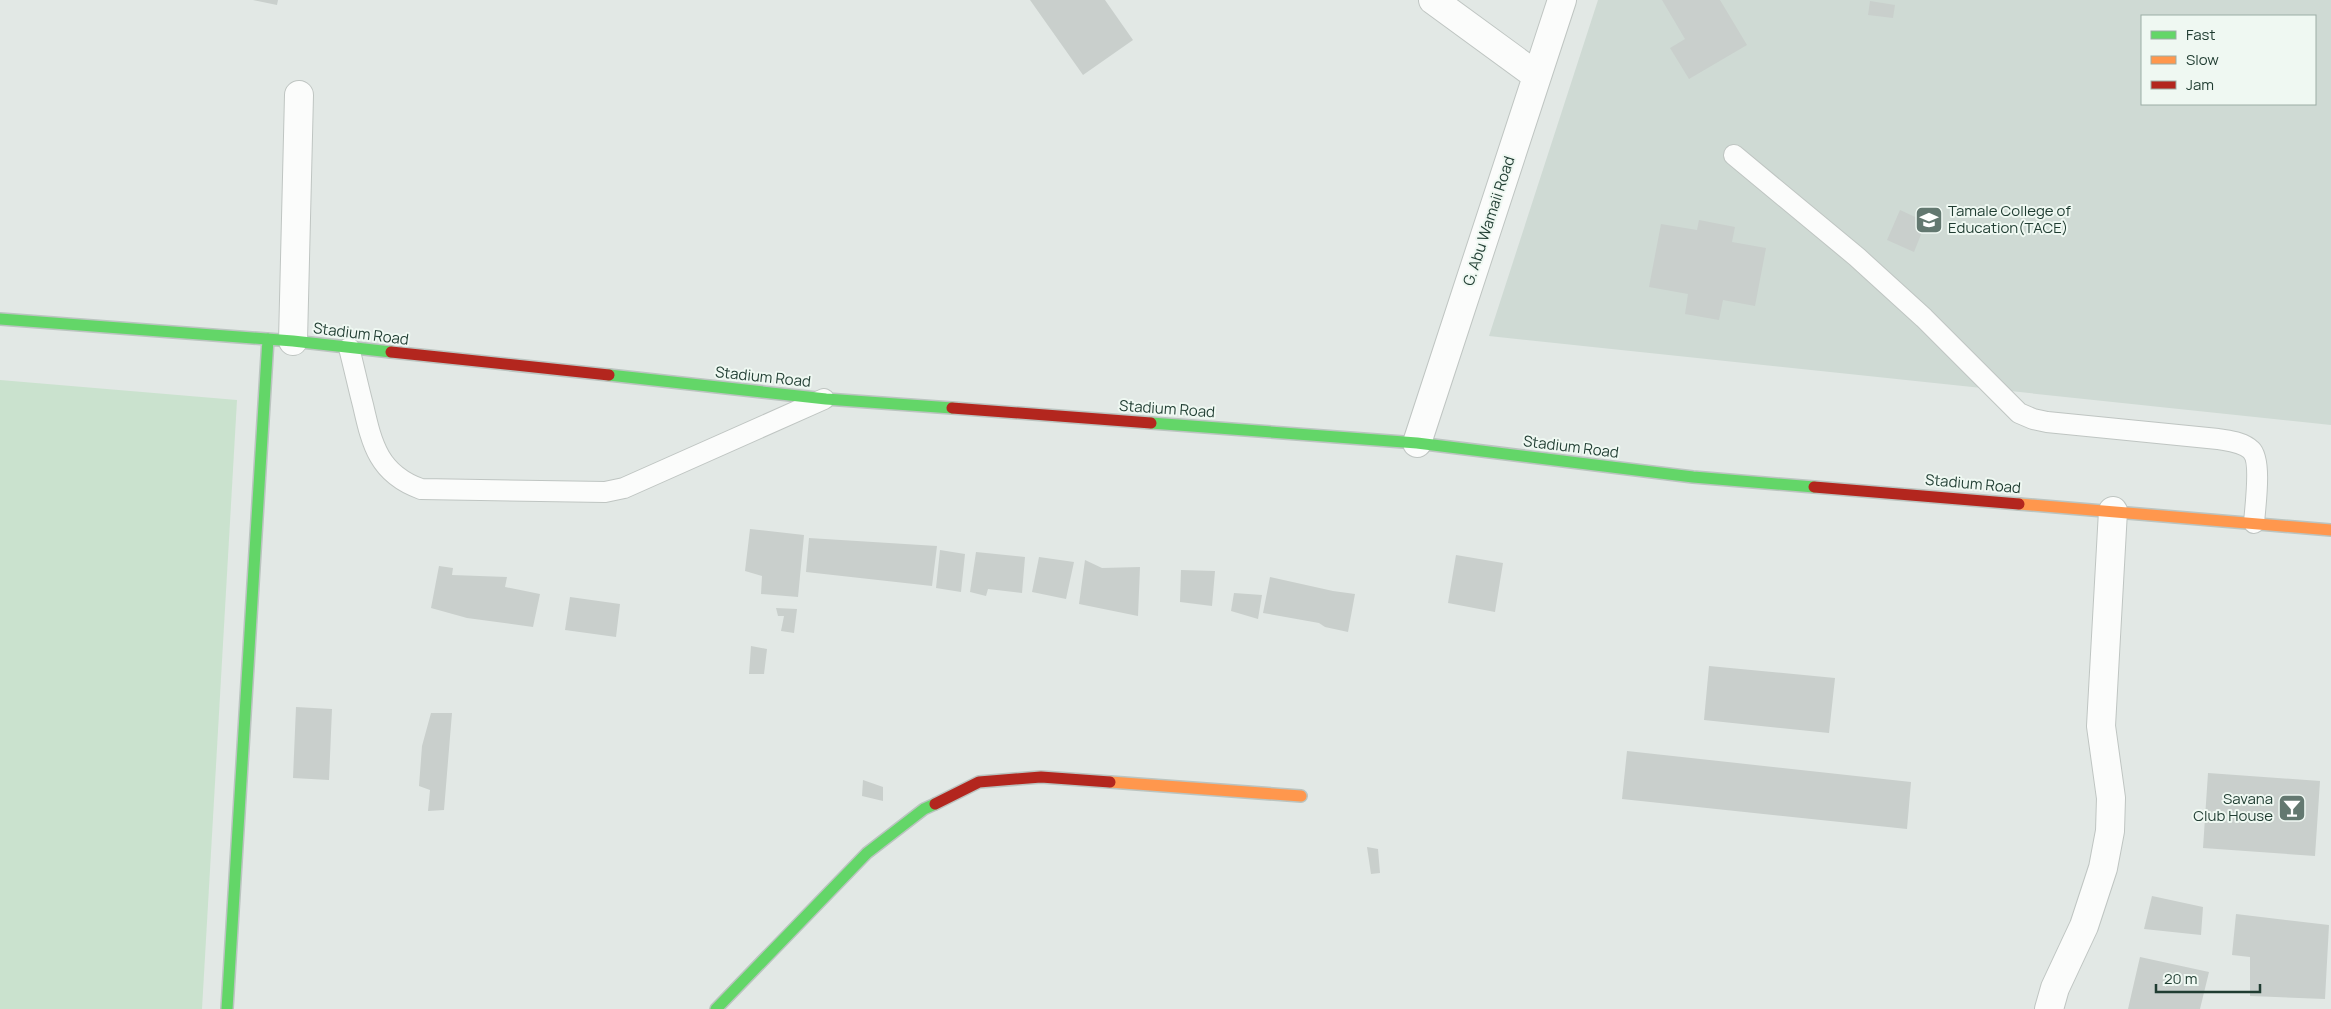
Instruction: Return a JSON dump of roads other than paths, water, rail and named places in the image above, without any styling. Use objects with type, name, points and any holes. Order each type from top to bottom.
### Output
[{"type":"main road","name":"Stadium Road","points":[[0,319],[281,340],[826,398],[1417,443],[1693,477],[2331,530]]},
{"type":"main road","points":[[227,1009],[281,340]]},
{"type":"main road","points":[[716,1009],[867,854],[924,809],[979,782],[1041,776],[1301,796]]},
{"type":"street","points":[[1434,0],[1536,76]]},
{"type":"street","name":"G. Abu Wamaii Road","points":[[1417,443],[1562,0]]},
{"type":"street","points":[[281,340],[299,95]]},
{"type":"street","points":[[2048,1009],[2055,988],[2084,926],[2103,868],[2110,831],[2111,798],[2101,726],[2113,511]]},
{"type":"lane","points":[[1734,155],[1857,257],[1924,318],[2019,412],[2033,420],[2218,439],[2239,443],[2252,450],[2257,462],[2254,523]]},
{"type":"lane","points":[[349,348],[372,444],[386,466],[404,483],[421,489],[605,492],[624,488],[826,398]]},
{"type":"place","name":"Tamale College of Education(TACE)","points":[[1929,220]]},
{"type":"place","name":"Savana Club House","points":[[2292,808]]}]
